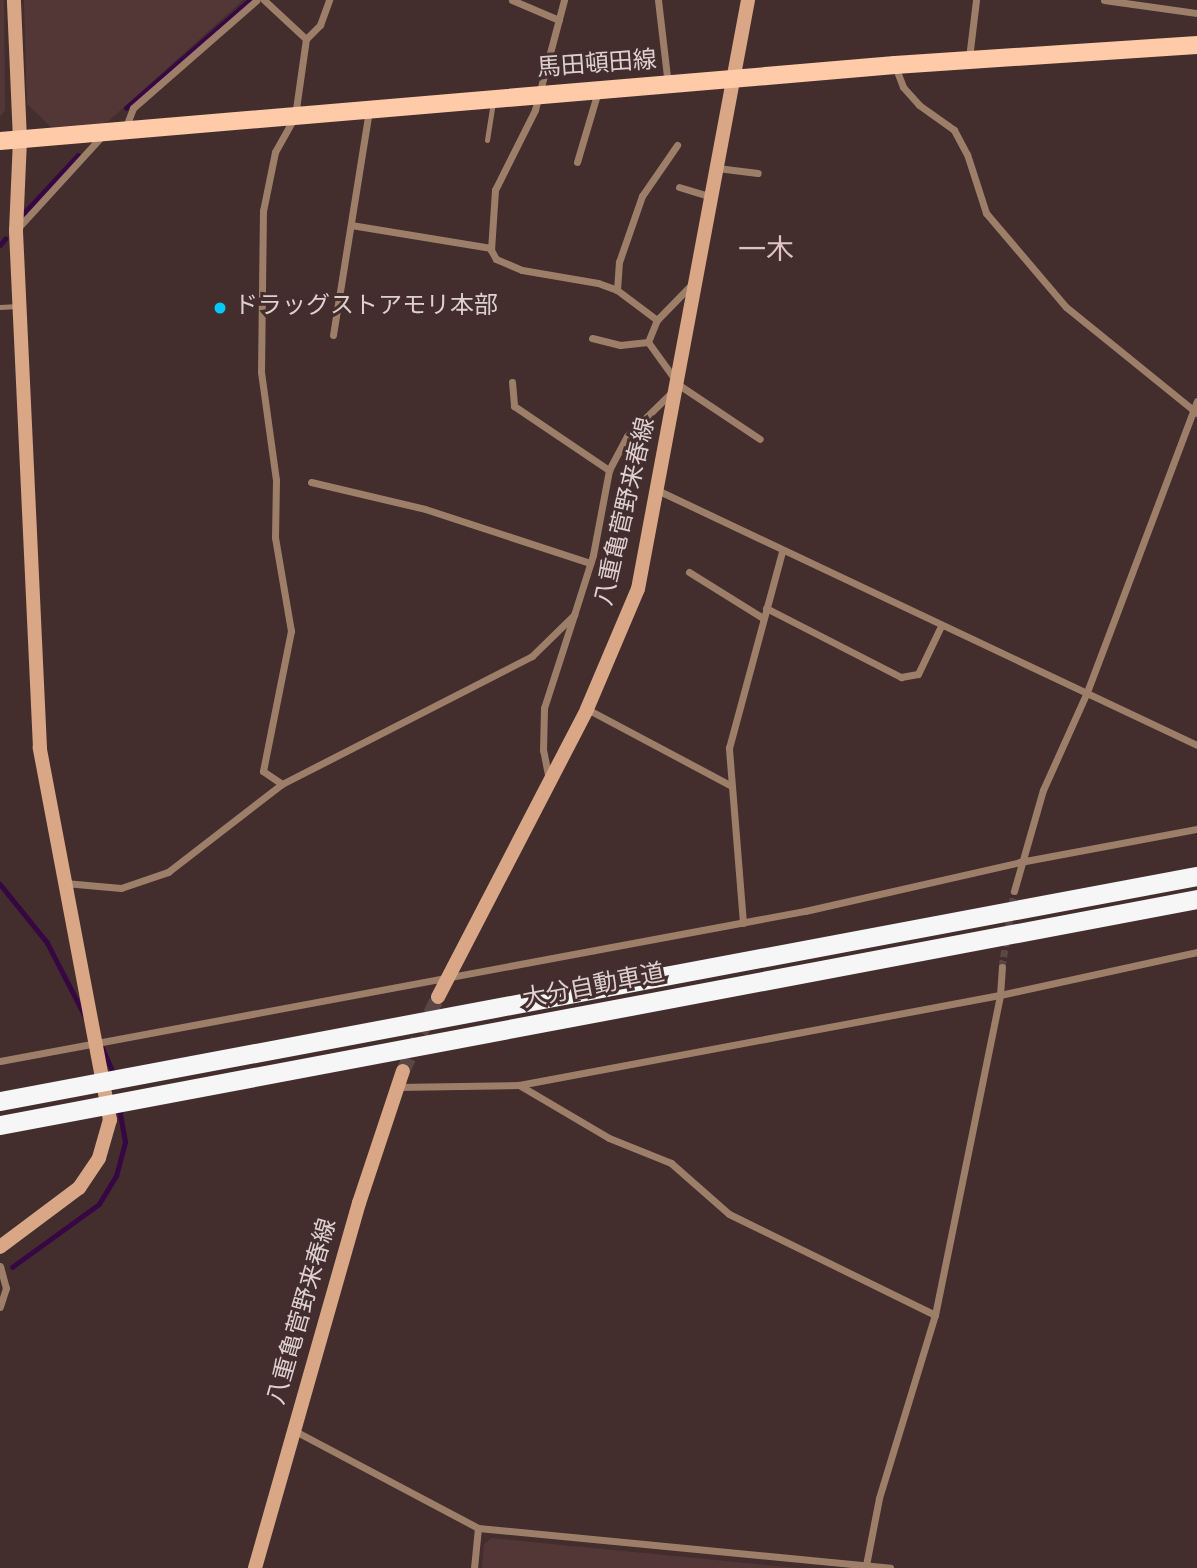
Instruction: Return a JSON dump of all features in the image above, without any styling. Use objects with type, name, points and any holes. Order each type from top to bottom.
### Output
[{"type":"highway","name":"大分自動車道","points":[[0,1101],[1197,876]]},
{"type":"highway","name":"大分自動車道","points":[[0,1125],[1197,899]]},
{"type":"main road","points":[[0,1247],[79,1188],[99,1158],[110,1119],[98,1040],[64,883],[40,748],[16,231],[20,140],[14,0]]},
{"type":"main road","name":"八重亀菅野来春線","points":[[438,997],[587,709],[638,589],[679,385],[731,81],[748,0]]},
{"type":"main road","name":"馬田頓田線","points":[[0,141],[895,65],[1197,45]]},
{"type":"main road","name":"八重亀菅野来春線","points":[[255,1568],[395,1087],[402,1071]]},
{"type":"street","points":[[124,131],[126,116],[133,108],[257,0]]},
{"type":"street","points":[[264,0],[306,38]]},
{"type":"street","points":[[282,784],[263,771],[291,631],[275,537],[276,480],[261,372],[263,211],[275,152],[295,116],[306,38],[320,25],[329,0]]},
{"type":"street","points":[[512,0],[559,20]]},
{"type":"street","points":[[564,0],[539,94],[495,190],[491,248],[496,259],[522,270],[617,290],[657,320]]},
{"type":"street","points":[[658,0],[668,85]]},
{"type":"street","points":[[969,60],[976,0]]},
{"type":"street","points":[[1104,0],[1197,13]]},
{"type":"street","points":[[895,65],[903,88],[919,105],[954,130],[967,154],[986,213],[1066,307],[1194,411]]},
{"type":"street","points":[[577,162],[598,90]]},
{"type":"street","points":[[333,335],[369,109]]},
{"type":"street","points":[[16,231],[104,133]]},
{"type":"street","points":[[617,290],[619,262],[642,196],[658,167],[677,145]]},
{"type":"street","points":[[717,168],[758,173]]},
{"type":"street","points":[[679,187],[712,197]]},
{"type":"street","points":[[351,225],[491,248]]},
{"type":"street","points":[[648,342],[657,320],[698,279]]},
{"type":"street","points":[[592,338],[620,345],[648,342]]},
{"type":"street","points":[[648,342],[679,385],[760,439]]},
{"type":"street","points":[[512,382],[514,406],[608,470]]},
{"type":"street","points":[[550,781],[543,750],[544,708],[590,563],[608,470],[627,436],[679,385]]},
{"type":"street","points":[[1014,891],[1020,862],[1043,790],[1087,692],[1197,401]]},
{"type":"street","points":[[311,482],[425,509],[590,563]]},
{"type":"street","points":[[657,490],[940,628],[1087,692],[1197,746]]},
{"type":"street","points":[[743,923],[729,748],[782,551]]},
{"type":"street","points":[[689,572],[762,618]]},
{"type":"street","points":[[766,608],[901,677],[918,674],[940,628]]},
{"type":"street","points":[[64,883],[121,888],[168,872],[282,784],[531,656],[574,615]]},
{"type":"street","points":[[587,709],[730,785]]},
{"type":"street","points":[[0,1061],[98,1040],[743,923],[1020,862],[1197,829]]},
{"type":"street","points":[[395,1087],[519,1085],[1000,995],[1197,952]]},
{"type":"street","points":[[866,1565],[879,1497],[935,1315],[1000,995],[1002,967]]},
{"type":"street","points":[[519,1085],[609,1138],[671,1163],[729,1214],[935,1315]]},
{"type":"street","points":[[0,1266],[6,1288],[0,1307]]},
{"type":"street","points":[[294,1431],[478,1528],[890,1568]]},
{"type":"street","points":[[474,1568],[478,1528]]},
{"type":"lane","points":[[486,141],[494,98]]},
{"type":"lane","points":[[0,307],[19,306]]},
{"type":"shaded area","points":[[0,0],[4,0],[5,110],[0,117]]},
{"type":"shaded area","points":[[24,0],[243,0],[103,126],[51,127],[27,104]]},
{"type":"shaded area","points":[[491,1538],[796,1568],[482,1568],[484,1544]]},
{"type":"waterway","points":[[126,108],[250,0]]},
{"type":"waterway","points":[[24,213],[78,155]]},
{"type":"waterway","points":[[0,245],[5,239]]},
{"type":"waterway","points":[[0,884],[47,942],[86,1018]]},
{"type":"waterway","points":[[102,1047],[114,1074]]},
{"type":"waterway","points":[[12,1267],[99,1204],[116,1176],[125,1142],[119,1107]]},
{"type":"tunnel","points":[[1002,967],[1014,891]]},
{"type":"tunnel","points":[[403,1071],[438,997]]},
{"type":"place","name":"ドラッグストアモリ本部","points":[[220,308]]},
{"type":"district","name":"一木","points":[[766,252]]}]
